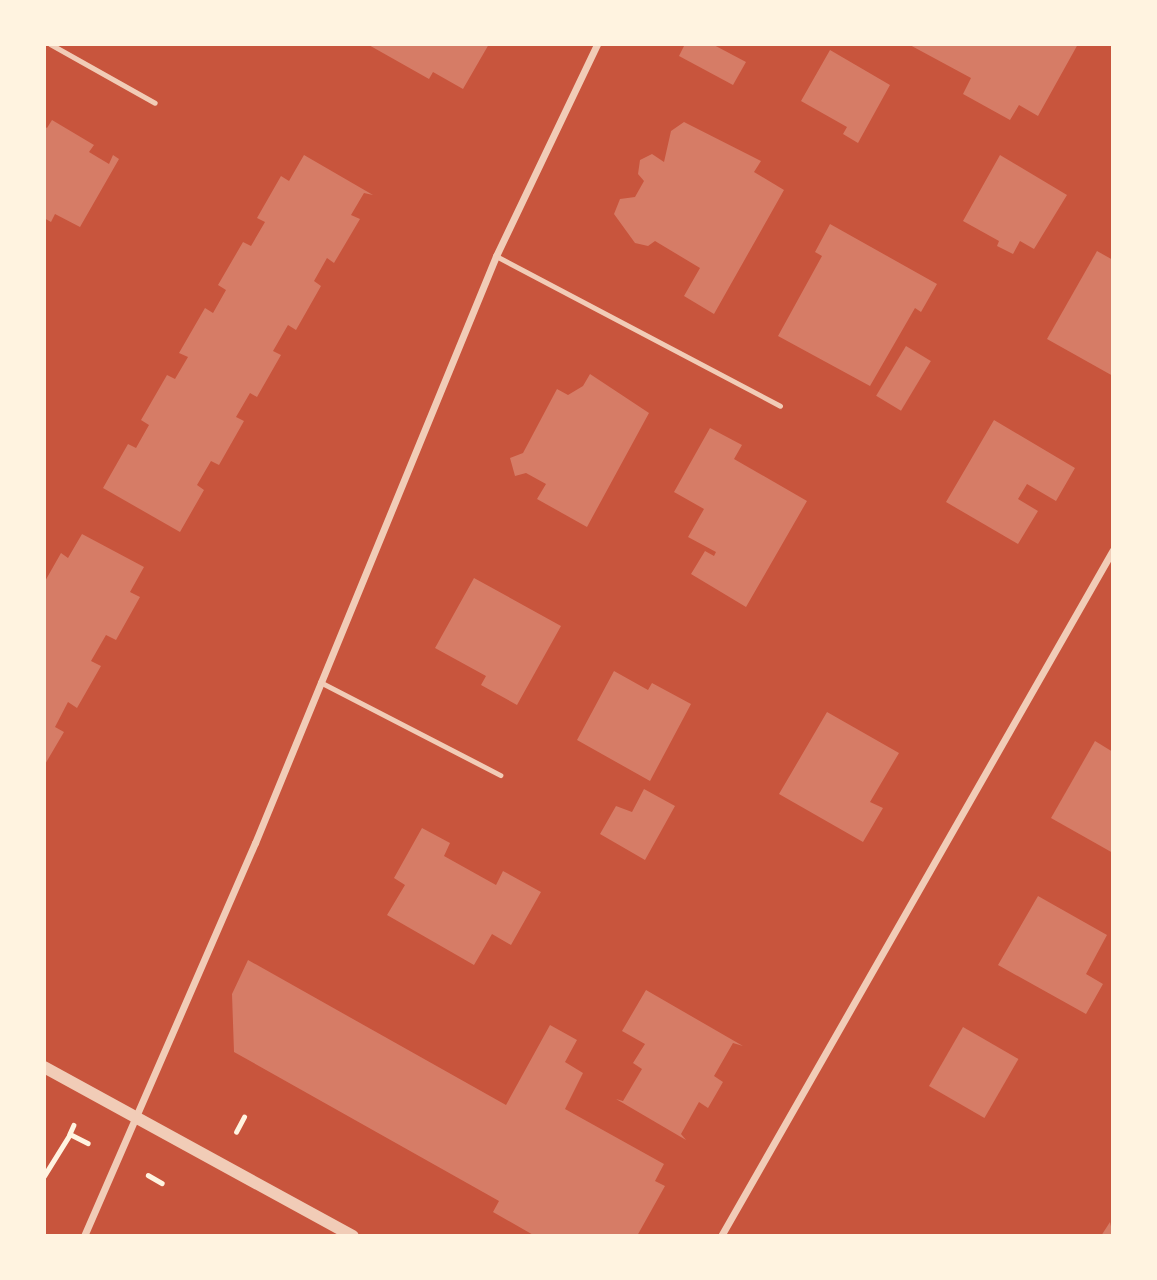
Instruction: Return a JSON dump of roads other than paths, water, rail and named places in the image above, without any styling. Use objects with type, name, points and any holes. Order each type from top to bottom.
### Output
[{"type":"street","points":[[84,1236],[320,682],[496,256],[597,44]]},
{"type":"street","points":[[721,1236],[1113,550]]},
{"type":"street","points":[[44,1067],[353,1236]]},
{"type":"lane","points":[[50,44],[155,103]]},
{"type":"lane","points":[[496,256],[780,406]]},
{"type":"lane","points":[[320,682],[500,775]]}]
